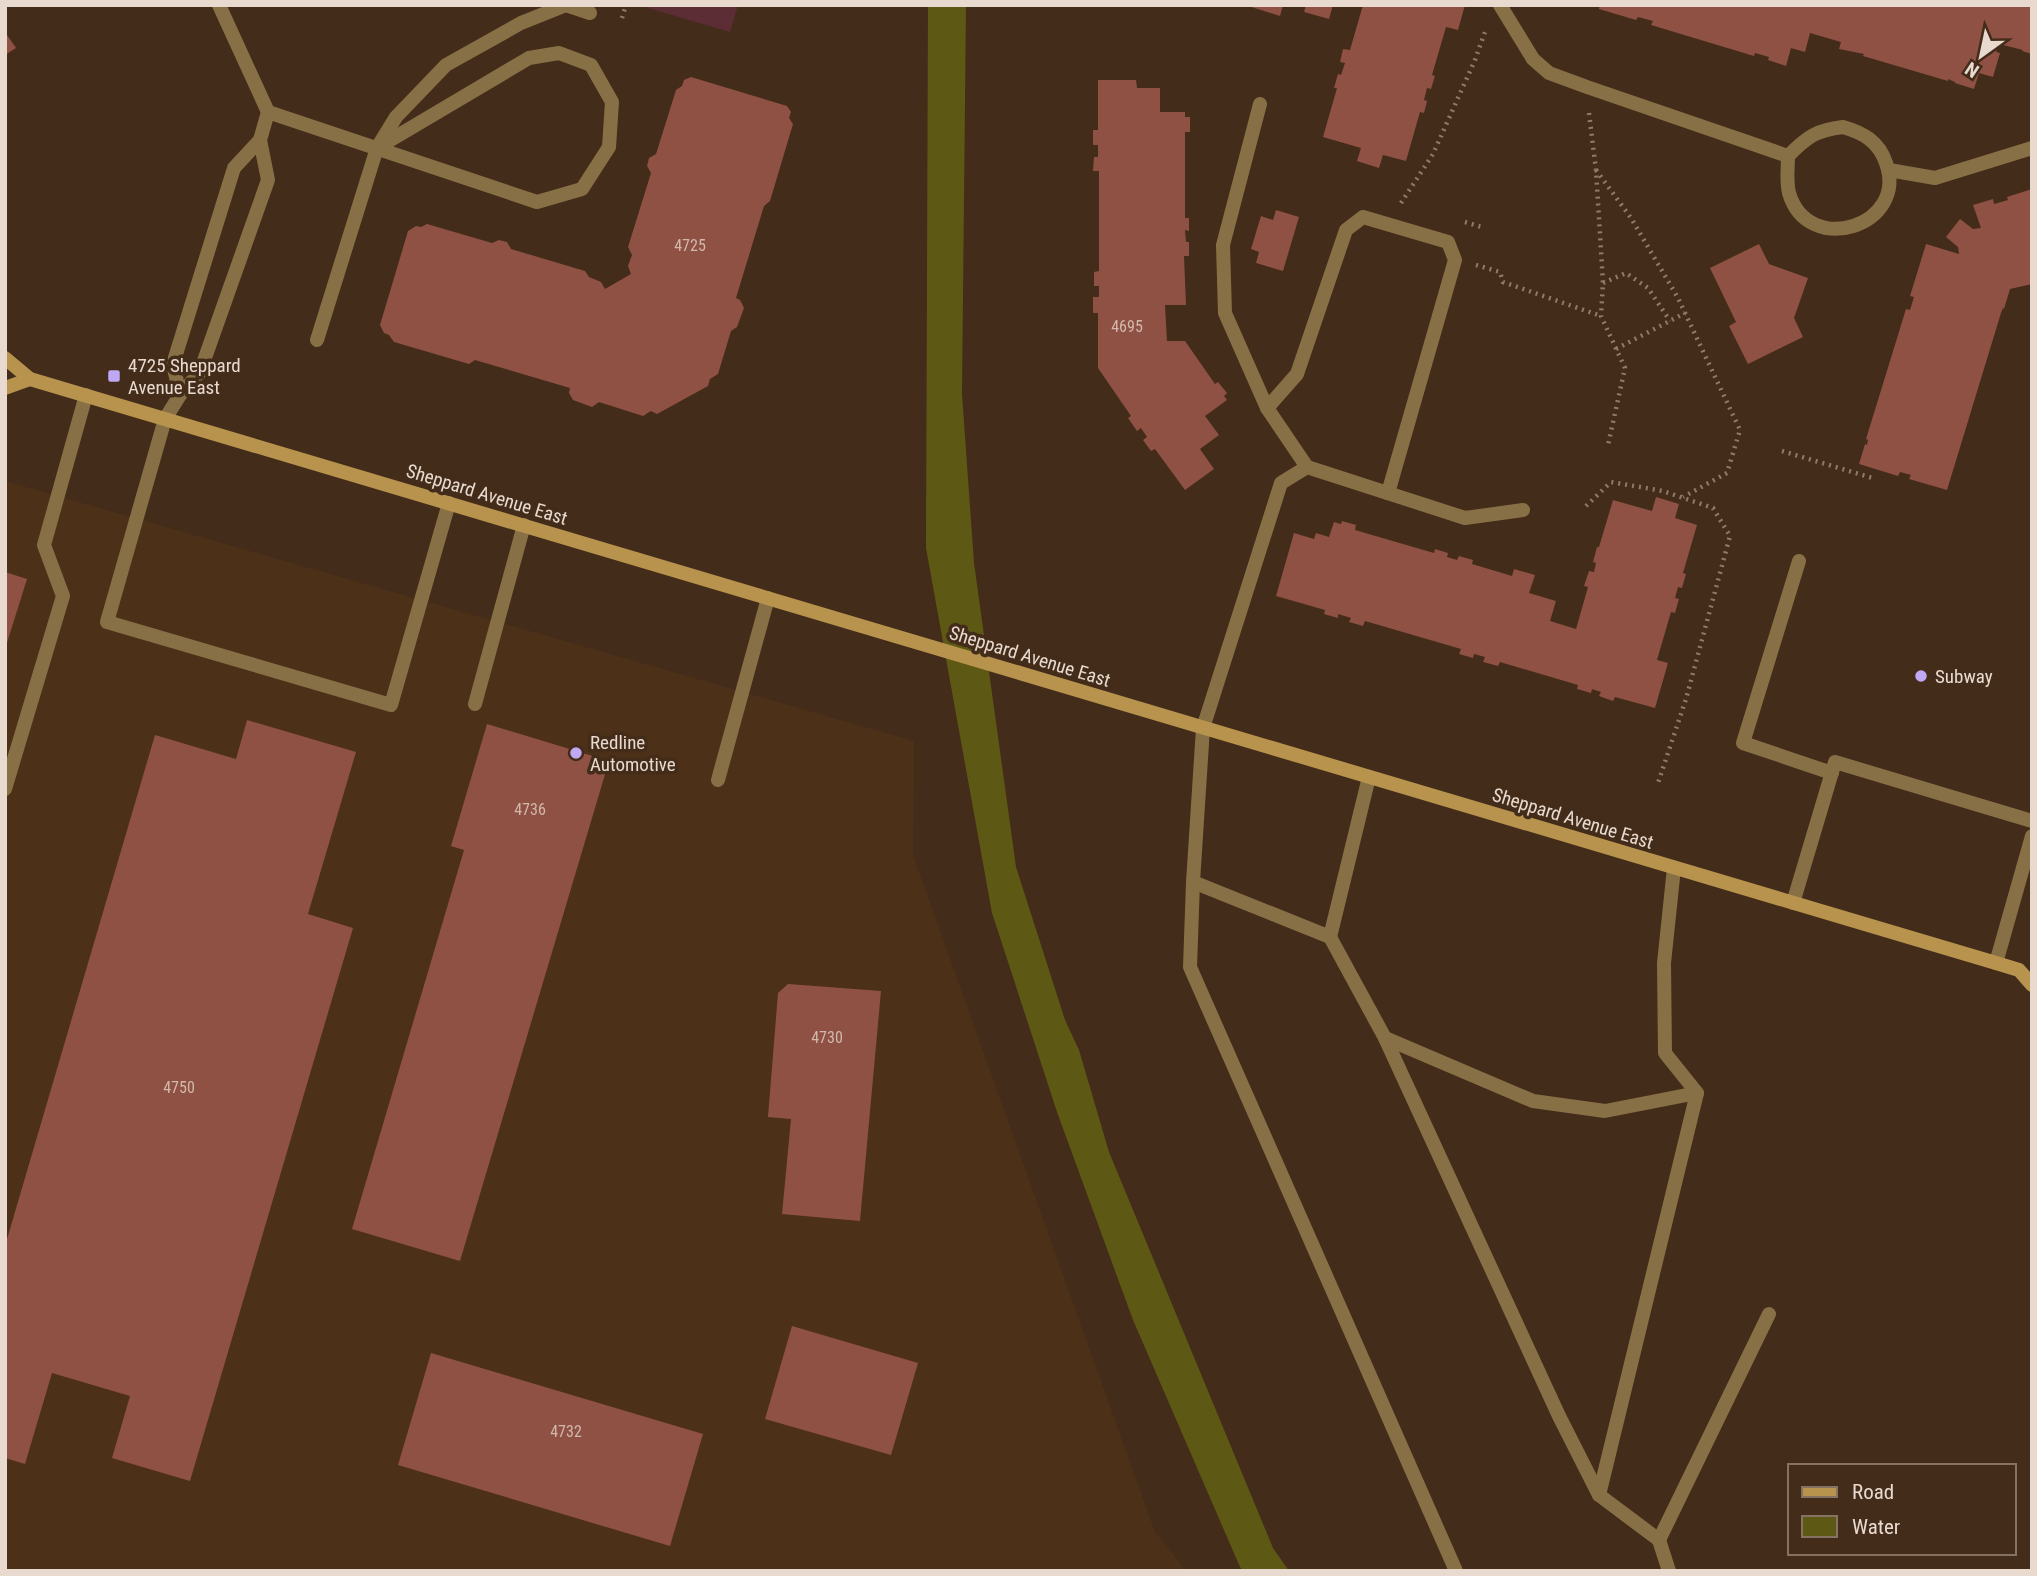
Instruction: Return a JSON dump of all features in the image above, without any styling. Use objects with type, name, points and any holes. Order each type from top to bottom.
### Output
[{"type":"main road","name":"Sheppard Avenue East","points":[[5,358],[30,379],[1674,868],[1996,963],[2025,969],[2032,985]]},
{"type":"main road","points":[[5,388],[30,379]]},
{"type":"lane","points":[[180,395],[173,364],[234,168],[260,140],[268,112],[219,5]]},
{"type":"lane","points":[[317,341],[377,148],[396,117],[446,65],[521,23],[566,5],[590,13]]},
{"type":"lane","points":[[1500,5],[1533,59],[1549,73],[1788,156]]},
{"type":"lane","points":[[268,112],[537,202],[582,188],[609,147],[612,102],[591,65],[559,53],[528,58],[377,148]]},
{"type":"lane","points":[[1260,104],[1223,246],[1225,313],[1267,408],[1307,467],[1465,518],[1523,510]]},
{"type":"lane","points":[[1843,127],[1859,132],[1873,141],[1889,170],[1889,187],[1883,203],[1872,217],[1858,226],[1825,228],[1810,221],[1797,209],[1789,194],[1788,156],[1811,135],[1826,129],[1843,127]]},
{"type":"lane","points":[[260,140],[268,180],[201,372],[180,395],[166,419],[107,622],[391,705],[449,503]]},
{"type":"lane","points":[[1889,170],[1935,178],[2032,148]]},
{"type":"lane","points":[[1267,408],[1297,374],[1346,230],[1363,218],[1448,242],[1455,260],[1388,494]]},
{"type":"lane","points":[[5,789],[63,596],[44,545],[86,395]]},
{"type":"lane","points":[[1307,467],[1281,483],[1203,728],[1190,967],[1456,1571]]},
{"type":"lane","points":[[475,704],[524,525]]},
{"type":"lane","points":[[1799,561],[1743,743],[1832,773]]},
{"type":"lane","points":[[718,780],[768,598]]},
{"type":"lane","points":[[1793,903],[1835,762],[2032,821]]},
{"type":"lane","points":[[1330,936],[1369,777]]},
{"type":"lane","points":[[1996,963],[2032,835]]},
{"type":"lane","points":[[1674,868],[1664,963],[1665,1053],[1697,1093]]},
{"type":"lane","points":[[1193,882],[1330,936],[1385,1038],[1559,1416],[1599,1495],[1659,1540],[1669,1571]]},
{"type":"lane","points":[[1385,1038],[1533,1101],[1605,1111],[1697,1093]]},
{"type":"lane","points":[[1599,1495],[1697,1093]]},
{"type":"lane","points":[[1659,1540],[1769,1314]]},
{"type":"path","points":[[622,18],[626,5]]},
{"type":"path","points":[[1400,204],[1433,155],[1475,60],[1486,27]]},
{"type":"path","points":[[1587,87],[1596,170],[1603,283],[1601,316],[1625,368],[1608,445]]},
{"type":"path","points":[[1596,170],[1631,218],[1685,313],[1740,430],[1727,473],[1682,498]]},
{"type":"path","points":[[1455,260],[1500,272],[1503,282],[1601,316]]},
{"type":"path","points":[[1603,283],[1626,273],[1648,288],[1670,321]]},
{"type":"path","points":[[1616,349],[1685,313]]},
{"type":"path","points":[[1782,451],[1876,479]]},
{"type":"path","points":[[1586,506],[1611,482],[1663,491],[1713,508],[1730,536],[1686,699],[1658,783]]},
{"type":"shaded area","points":[[638,5],[738,5],[730,32]]},
{"type":"shaded area","points":[[5,481],[914,741],[913,855],[1155,1532],[1186,1571],[5,1571]]},
{"type":"water","points":[[928,5],[966,5],[962,394],[974,563],[1016,867],[1065,1020],[1079,1050],[1109,1152],[1273,1548],[1289,1571],[1243,1571],[1240,1567],[1133,1320],[1057,1112],[992,913],[926,548]]},
{"type":"building","points":[[1245,5],[1283,5],[1280,16]]},
{"type":"building","points":[[1306,5],[1333,5],[1329,19],[1304,12]]},
{"type":"building","points":[[1363,5],[1465,5],[1458,30],[1446,27],[1432,75],[1435,76],[1431,89],[1427,88],[1424,113],[1420,112],[1406,161],[1383,155],[1379,168],[1357,161],[1361,148],[1323,137],[1337,88],[1334,88],[1338,74],[1341,75],[1345,63],[1340,62],[1343,49],[1350,50]]},
{"type":"building","points":[[1600,5],[2032,5],[2032,54],[1999,44],[1996,52],[2000,53],[1993,77],[1979,73],[1974,89],[1948,79],[1863,56],[1864,54],[1839,49],[1841,42],[1810,33],[1805,52],[1791,48],[1786,66],[1768,60],[1769,57],[1755,53],[1754,56],[1651,25],[1653,21],[1638,17],[1636,20],[1599,9]]},
{"type":"building","points":[[5,32],[16,48],[5,55]]},
{"type":"building","points":[[691,77],[787,106],[793,124],[770,201],[764,206],[736,298],[744,308],[737,327],[731,331],[718,374],[710,379],[708,386],[657,414],[651,411],[643,416],[599,402],[592,407],[573,400],[569,393],[570,388],[475,360],[469,364],[394,342],[384,333],[380,325],[408,231],[416,226],[427,224],[492,243],[499,240],[507,242],[511,249],[585,271],[589,277],[601,282],[605,289],[631,274],[628,266],[632,255],[628,247],[651,173],[647,166],[649,158],[656,154],[676,90],[682,86],[684,80]]},
{"type":"building","points":[[1098,80],[1136,80],[1137,88],[1160,88],[1160,112],[1185,112],[1185,117],[1190,117],[1190,132],[1185,132],[1185,218],[1189,218],[1189,231],[1185,230],[1186,242],[1189,242],[1189,256],[1184,256],[1186,305],[1165,305],[1167,341],[1185,341],[1215,384],[1218,382],[1227,393],[1224,396],[1227,400],[1205,416],[1219,435],[1200,449],[1214,469],[1185,490],[1155,449],[1151,451],[1143,440],[1147,437],[1141,428],[1137,431],[1128,418],[1131,416],[1098,368],[1098,313],[1093,313],[1093,297],[1099,297],[1099,286],[1094,286],[1094,272],[1099,271],[1099,171],[1093,171],[1094,157],[1098,157],[1098,145],[1093,145],[1093,130],[1098,130]]},
{"type":"building","points":[[2032,189],[2032,284],[2010,289],[1947,490],[1909,479],[1911,475],[1900,472],[1898,476],[1859,464],[1865,444],[1867,445],[1866,439],[1906,309],[1910,310],[1914,297],[1910,296],[1926,244],[1959,254],[1958,247],[1946,237],[1960,219],[1973,229],[1981,228],[1973,205],[1993,199],[1994,204]]},
{"type":"building","points":[[1276,210],[1299,217],[1283,271],[1256,263],[1259,252],[1251,249],[1261,216],[1273,220]]},
{"type":"building","points":[[1759,244],[1769,264],[1808,278],[1794,318],[1803,337],[1748,364],[1729,326],[1736,322],[1710,268]]},
{"type":"building","points":[[1656,497],[1679,504],[1675,518],[1697,525],[1683,573],[1686,574],[1682,588],[1678,587],[1675,598],[1679,599],[1675,613],[1671,612],[1657,660],[1668,663],[1655,708],[1615,697],[1613,701],[1599,696],[1601,692],[1592,689],[1591,693],[1577,689],[1578,685],[1500,662],[1498,666],[1483,662],[1485,657],[1474,654],[1473,658],[1459,654],[1461,649],[1365,621],[1363,626],[1349,622],[1351,618],[1324,614],[1325,610],[1276,596],[1294,533],[1314,539],[1316,533],[1329,537],[1334,522],[1341,524],[1342,521],[1356,525],[1355,530],[1434,553],[1435,549],[1448,553],[1447,557],[1457,560],[1459,556],[1473,560],[1472,564],[1512,576],[1514,569],[1535,575],[1529,593],[1556,601],[1550,621],[1576,629],[1588,587],[1584,586],[1589,571],[1594,572],[1596,563],[1593,562],[1613,500],[1652,511]]},
{"type":"building","points":[[5,572],[27,579],[6,646],[5,646]]},
{"type":"building","points":[[247,720],[356,752],[308,914],[353,928],[190,1481],[112,1458],[130,1396],[52,1373],[25,1464],[5,1458],[5,1246],[155,735],[236,759]]},
{"type":"building","points":[[487,724],[609,761],[460,1261],[352,1229],[464,850],[451,846]]},
{"type":"building","points":[[788,984],[881,991],[860,1221],[782,1214],[791,1119],[768,1117],[778,993]]},
{"type":"building","points":[[792,1326],[918,1363],[891,1455],[765,1419]]},
{"type":"building","points":[[431,1353],[703,1434],[670,1546],[398,1465]]},
{"type":"place","name":"4725 Sheppard Avenue East","points":[[114,376]]},
{"type":"place","name":"Subway","points":[[1921,676]]},
{"type":"place","name":"Redline Automotive","points":[[576,753]]}]
